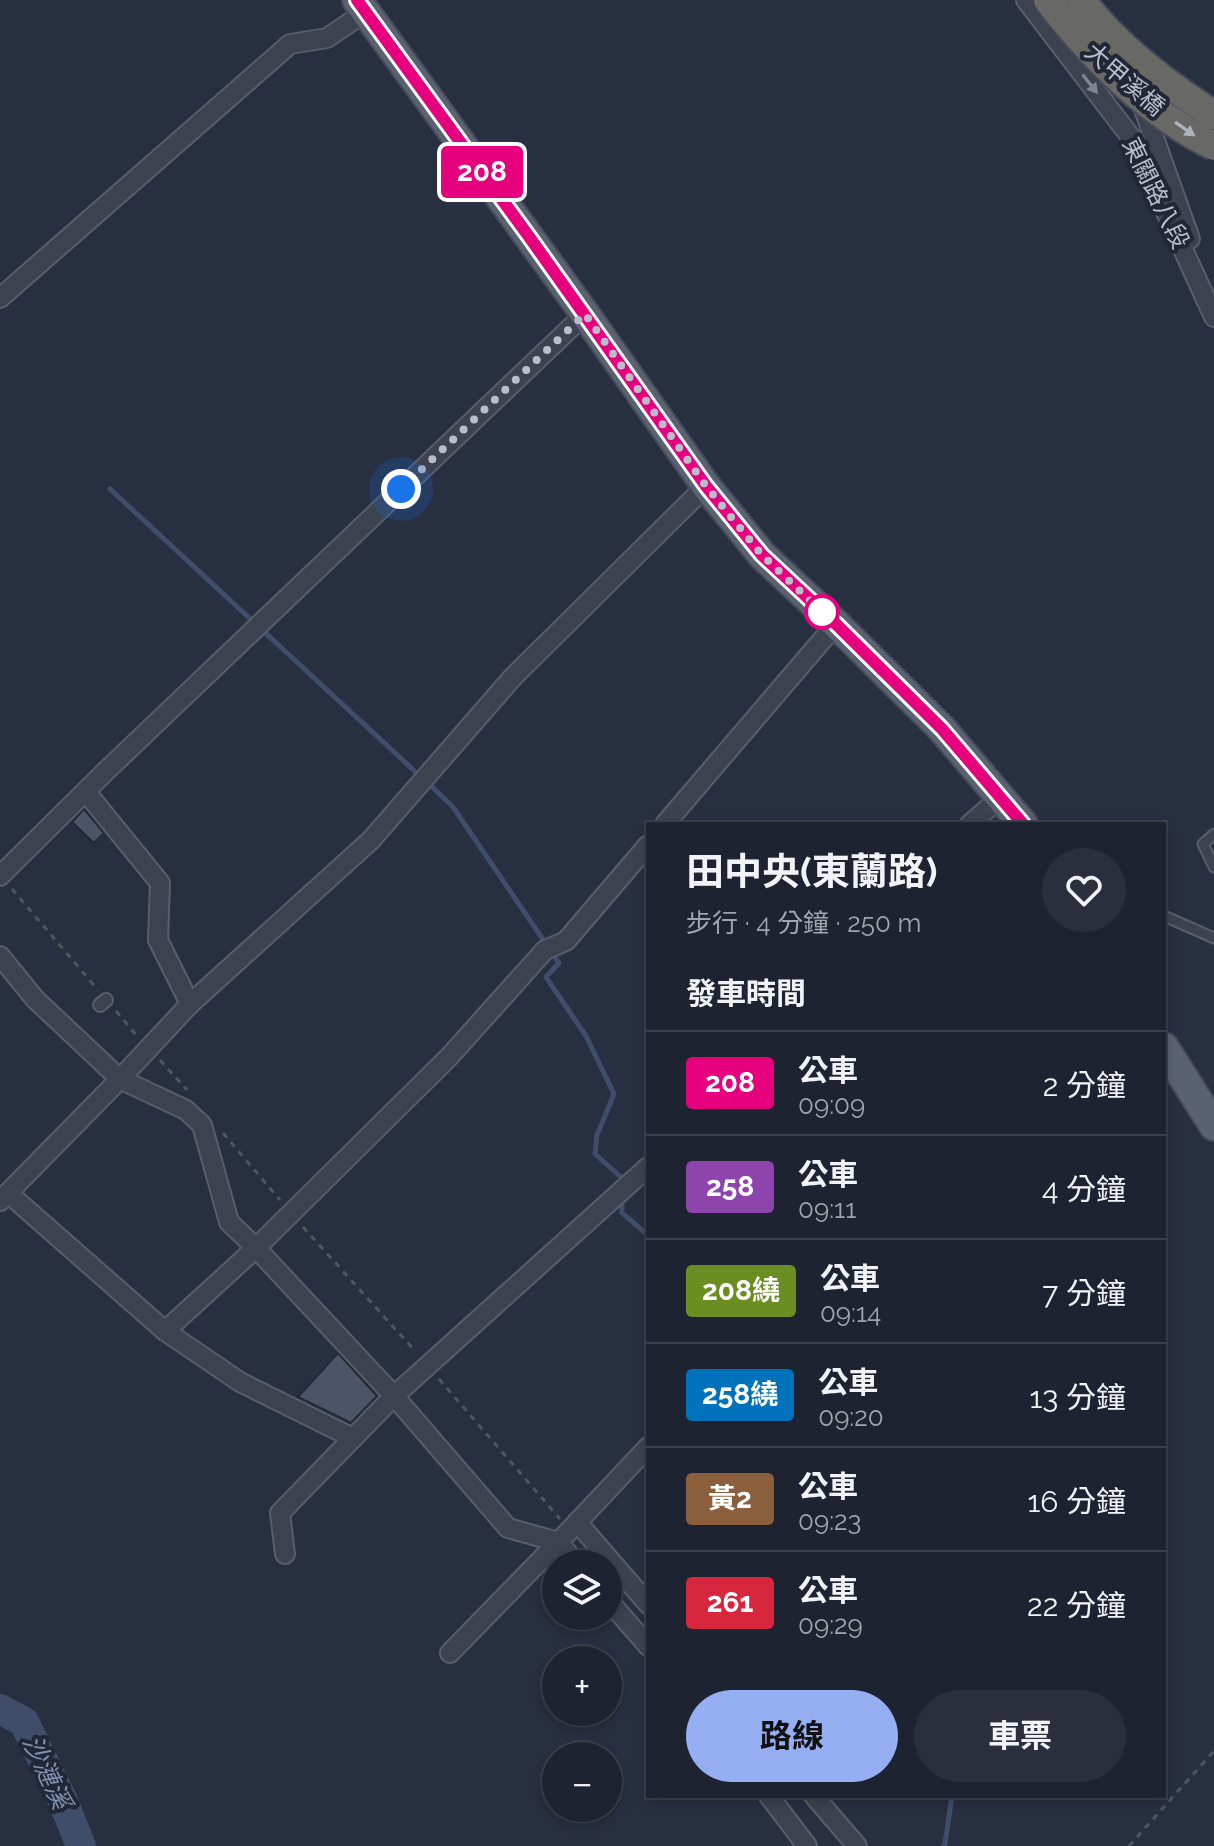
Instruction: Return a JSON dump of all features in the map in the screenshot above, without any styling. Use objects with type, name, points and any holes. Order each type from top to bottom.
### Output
[{"type":"highway","name":"大甲溪橋","points":[[1048,0],[1074,35],[1116,77],[1163,114],[1214,146]]},
{"type":"highway","name":"大甲溪橋","points":[[1081,0],[1101,23],[1177,91],[1214,115]]},
{"type":"main road","points":[[362,6],[706,486],[762,555],[942,729],[1021,822]]},
{"type":"main road","points":[[1166,1050],[1214,1126]]},
{"type":"street","name":"東關路八段","points":[[1026,0],[1133,140],[1214,315]]},
{"type":"street","name":"東關路八段","points":[[1100,0],[1118,35],[1214,315]]},
{"type":"street","points":[[0,298],[290,44],[327,38],[362,6]]},
{"type":"street","points":[[0,876],[585,314]]},
{"type":"street","points":[[353,1438],[240,1382],[165,1331],[4,1197],[190,1004],[371,840],[513,677],[706,486]]},
{"type":"street","points":[[667,822],[836,624]]},
{"type":"street","points":[[86,792],[160,883],[158,940],[190,1004]]},
{"type":"street","points":[[972,822],[1001,797]]},
{"type":"street","points":[[165,1331],[256,1248],[449,1057],[545,950],[566,941],[646,847]]},
{"type":"street","points":[[0,956],[35,999],[120,1079],[186,1110],[202,1125],[229,1222],[394,1396],[508,1528],[568,1532],[646,1602]]},
{"type":"street","points":[[285,1554],[280,1513],[394,1396],[646,1169]]},
{"type":"street","points":[[450,1653],[646,1449]]},
{"type":"street","points":[[568,1532],[573,1550]]},
{"type":"street","points":[[622,1616],[646,1644]]},
{"type":"street","points":[[771,1798],[807,1846]]},
{"type":"street","points":[[816,1798],[857,1846]]},
{"type":"lane","points":[[1214,834],[1203,844],[1214,867]]},
{"type":"lane","points":[[1166,917],[1214,938]]},
{"type":"path","points":[[0,876],[103,1003],[140,1039]]},
{"type":"path","points":[[159,1059],[190,1094]]},
{"type":"path","points":[[220,1130],[427,1365],[568,1532]]},
{"type":"path","points":[[1129,1846],[1214,1751]]},
{"type":"building","points":[[84,809],[104,833],[94,843],[72,822]]},
{"type":"building","points":[[338,1353],[377,1396],[351,1423],[298,1397]]},
{"type":"waterway","points":[[110,489],[421,777]]},
{"type":"waterway","points":[[428,783],[453,807],[559,963],[546,977],[586,1036],[614,1094],[597,1135],[595,1154],[622,1178],[622,1182]]},
{"type":"waterway","points":[[622,1200],[622,1213],[646,1233]]},
{"type":"waterway","name":"沙漣溪","points":[[0,1709],[24,1722],[63,1801],[81,1846]]},
{"type":"waterway","points":[[943,1846],[952,1798]]},
{"type":"bus line","name":"208","points":[[357,0],[706,486],[762,555],[942,729],[1021,822]]},
{"type":"route","points":[[401,489],[585,314],[706,486],[762,555],[822,612]]}]
